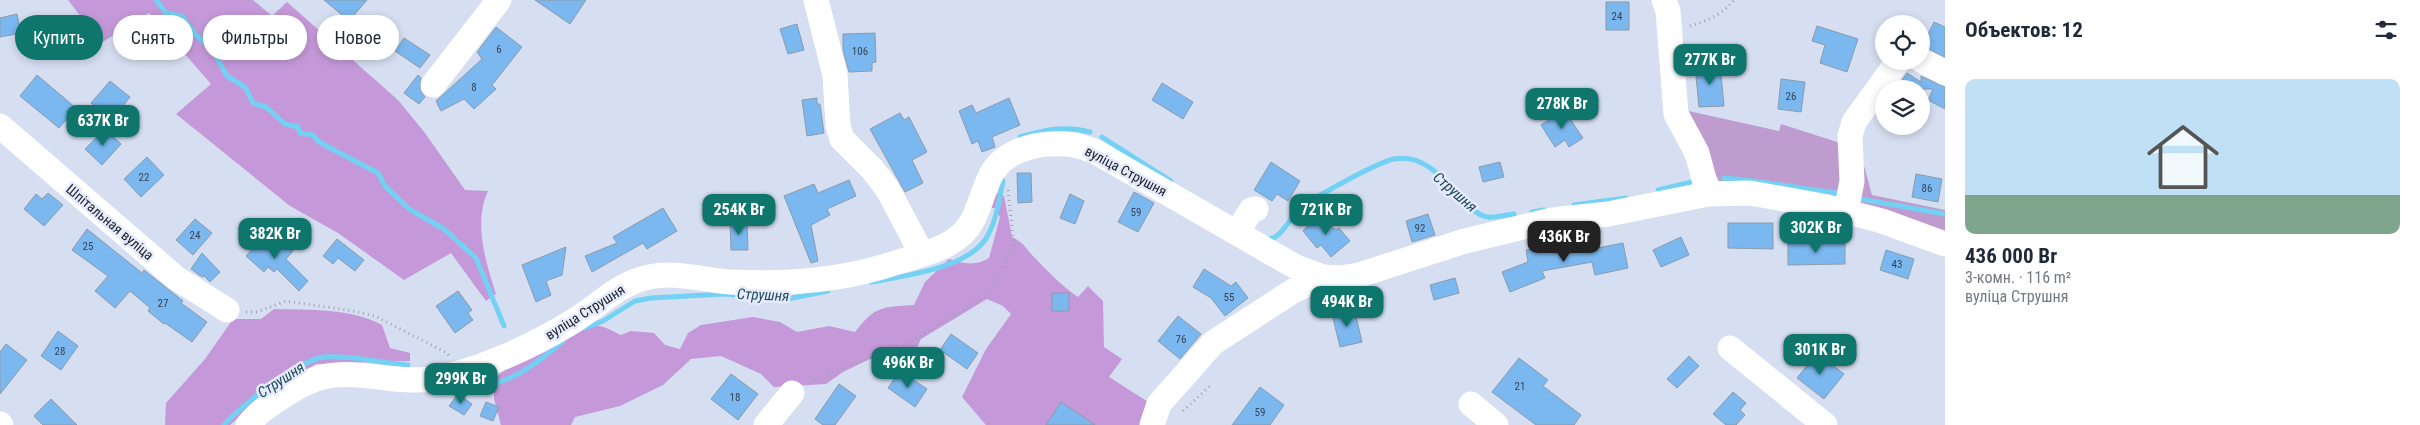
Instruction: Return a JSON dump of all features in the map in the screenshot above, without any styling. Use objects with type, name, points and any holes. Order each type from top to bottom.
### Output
[{"type":"street","points":[[434,85],[498,0]]},
{"type":"street","points":[[816,0],[836,75],[838,126],[842,139],[873,170],[888,190],[922,254]]},
{"type":"street","points":[[1664,0],[1668,11],[1676,114],[1697,153],[1708,194]]},
{"type":"street","points":[[1930,65],[1945,73]]},
{"type":"street","points":[[1846,212],[1852,181],[1850,136],[1854,122],[1892,70]]},
{"type":"street","name":"Шпітальная вуліца","points":[[0,126],[176,278],[227,310]]},
{"type":"street","name":"вуліца Струшня","points":[[248,425],[263,409],[297,387],[322,377],[351,375],[404,380],[432,379],[534,344],[574,321],[628,284],[649,277],[678,275],[727,282],[782,283],[824,280],[892,264],[943,247],[964,233],[975,214],[990,176],[1006,156],[1019,150],[1067,144],[1094,151],[1296,267],[1323,277],[1340,278],[1360,275],[1465,241],[1552,220],[1608,214],[1708,194],[1750,193],[1846,212],[1882,221],[1945,244]]},
{"type":"street","points":[[1238,233],[1251,210],[1256,209]]},
{"type":"street","points":[[1152,425],[1158,404],[1213,343],[1293,291],[1323,277]]},
{"type":"street","points":[[1730,348],[1825,425]]},
{"type":"street","points":[[766,425],[792,393]]},
{"type":"street","points":[[1471,404],[1496,425]]},
{"type":"path","points":[[1669,32],[1706,22],[1728,7],[1734,0]]},
{"type":"path","points":[[792,393],[823,376],[911,342],[990,293],[1014,245],[1008,194]]},
{"type":"path","points":[[227,310],[257,312],[286,301],[375,316],[447,353],[456,372]]},
{"type":"path","points":[[1182,412],[1210,386]]},
{"type":"shaded area","points":[[68,0],[253,0],[271,15],[203,15],[203,60],[307,60],[307,20],[317,28],[317,60],[353,60],[398,100],[425,133],[465,190],[488,191],[484,203],[481,229],[488,269],[496,294],[486,301],[451,253],[404,280],[338,233],[290,206],[176,114],[211,84],[190,60],[193,60],[193,15],[151,15],[149,13],[146,15],[113,15],[113,36],[103,42],[103,15],[80,15]]},
{"type":"shaded area","points":[[287,2],[302,15],[273,15]]},
{"type":"shaded area","points":[[1684,110],[1779,131],[1781,124],[1837,142],[1846,155],[1844,199],[1721,185]]},
{"type":"shaded area","points":[[1858,144],[1872,195],[1945,210],[1945,233],[1857,205]]},
{"type":"shaded area","points":[[994,192],[1004,196],[1012,237],[1017,239],[1050,273],[1078,297],[1088,286],[1103,301],[1104,347],[1122,359],[1109,377],[1153,405],[1144,425],[986,425],[962,397],[986,349],[1011,314],[1003,306],[987,299],[921,339],[916,349],[876,356],[843,372],[826,384],[774,387],[761,374],[721,356],[691,359],[663,385],[620,406],[575,417],[571,425],[501,425],[494,399],[494,379],[527,355],[572,332],[585,328],[602,327],[621,335],[631,331],[654,333],[665,345],[680,349],[688,333],[701,325],[753,317],[780,322],[797,332],[829,326],[855,332],[868,317],[880,310],[894,306],[914,305],[925,282],[949,259],[970,263],[984,261],[989,258],[1000,217],[995,208],[991,208]]},
{"type":"shaded area","points":[[274,309],[330,311],[370,319],[382,325],[390,348],[410,353],[410,361],[316,364],[256,402],[230,425],[165,425],[166,403],[205,359],[233,319],[261,319]]},
{"type":"building","points":[[324,0],[367,0],[354,15],[342,15]]},
{"type":"building","points":[[535,0],[586,0],[570,24]]},
{"type":"building","points":[[1606,2],[1629,2],[1629,30],[1606,30]]},
{"type":"building","points":[[17,14],[15,15],[15,34],[0,37],[0,18]]},
{"type":"building","points":[[1934,22],[1945,27],[1945,57],[1930,50],[1930,30]]},
{"type":"building","points":[[797,24],[804,50],[788,54],[780,29]]},
{"type":"building","points":[[1817,26],[1858,39],[1847,72],[1820,63],[1825,45],[1812,41]]},
{"type":"building","points":[[496,27],[522,47],[492,85],[496,89],[474,109],[464,99],[441,111],[436,101],[482,59],[477,52]]},
{"type":"building","points":[[875,33],[876,62],[872,63],[872,71],[849,72],[843,50],[843,34]]},
{"type":"building","points":[[404,38],[430,55],[420,68],[399,54],[399,45]]},
{"type":"building","points":[[1720,64],[1724,106],[1699,107],[1695,66]]},
{"type":"building","points":[[1907,73],[1918,80],[1902,80]]},
{"type":"building","points":[[37,75],[76,108],[59,128],[20,96]]},
{"type":"building","points":[[418,75],[421,78],[420,90],[425,97],[419,104],[404,93]]},
{"type":"building","points":[[1921,76],[1930,80],[1921,80]]},
{"type":"building","points":[[1781,79],[1805,82],[1801,112],[1778,109]]},
{"type":"building","points":[[1930,80],[1945,87],[1945,109],[1930,101],[1933,89],[1930,89]]},
{"type":"building","points":[[110,81],[130,97],[112,120],[91,103]]},
{"type":"building","points":[[1162,83],[1193,102],[1183,119],[1152,100]]},
{"type":"building","points":[[817,98],[817,104],[820,104],[824,133],[807,136],[802,100]]},
{"type":"building","points":[[1009,98],[1020,125],[992,137],[995,147],[982,152],[978,141],[972,144],[959,111],[972,105],[976,113]]},
{"type":"building","points":[[1564,110],[1583,138],[1569,147],[1565,140],[1555,147],[1541,125]]},
{"type":"building","points":[[900,113],[904,120],[909,117],[927,152],[912,160],[923,183],[905,192],[870,129]]},
{"type":"building","points":[[105,129],[121,144],[102,165],[85,149]]},
{"type":"building","points":[[147,157],[164,175],[141,197],[124,179]]},
{"type":"building","points":[[1271,162],[1300,181],[1288,201],[1277,194],[1272,201],[1254,190]]},
{"type":"building","points":[[1500,162],[1504,177],[1483,182],[1479,167]]},
{"type":"building","points":[[1017,173],[1031,173],[1032,202],[1018,203]]},
{"type":"building","points":[[1916,174],[1942,179],[1938,202],[1912,197]]},
{"type":"building","points":[[849,180],[856,196],[827,209],[830,215],[811,225],[818,261],[811,263],[784,196],[814,184],[818,193]]},
{"type":"building","points":[[1134,192],[1154,203],[1138,232],[1118,222]]},
{"type":"building","points":[[48,193],[63,205],[44,226],[24,209],[36,194],[42,199]]},
{"type":"building","points":[[1070,194],[1084,201],[1075,224],[1060,218]]},
{"type":"building","points":[[663,208],[677,231],[647,249],[643,243],[592,272],[585,256],[617,243],[613,237]]},
{"type":"building","points":[[1428,214],[1435,235],[1412,242],[1406,221]]},
{"type":"building","points":[[1317,215],[1336,230],[1339,228],[1350,241],[1331,257],[1321,245],[1317,248],[1303,231]]},
{"type":"building","points":[[195,219],[212,233],[193,255],[176,240]]},
{"type":"building","points":[[730,221],[747,221],[748,250],[731,250]]},
{"type":"building","points":[[1728,223],[1773,223],[1773,249],[1728,248]]},
{"type":"building","points":[[87,229],[142,273],[144,270],[183,301],[181,303],[207,322],[192,342],[148,311],[150,308],[130,291],[115,308],[95,291],[108,276],[72,250]]},
{"type":"building","points":[[258,233],[278,248],[283,242],[293,251],[286,259],[308,281],[299,291],[277,269],[274,272],[268,267],[264,272],[246,256],[254,247],[249,242]]},
{"type":"building","points":[[1681,237],[1689,255],[1661,267],[1653,250]]},
{"type":"building","points":[[337,239],[364,260],[355,271],[338,258],[333,264],[323,256]]},
{"type":"building","points":[[1845,242],[1845,264],[1788,265],[1788,243]]},
{"type":"building","points":[[1623,243],[1628,268],[1595,275],[1592,262],[1542,271],[1545,278],[1510,292],[1502,272],[1528,262],[1526,250],[1553,245],[1555,254],[1567,252],[1567,254]]},
{"type":"building","points":[[566,247],[562,275],[546,281],[551,295],[536,302],[522,265]]},
{"type":"building","points":[[1886,250],[1914,259],[1908,279],[1880,270]]},
{"type":"building","points":[[202,253],[220,272],[210,282],[204,276],[202,277],[191,269]]},
{"type":"building","points":[[1204,269],[1231,286],[1236,282],[1248,298],[1225,316],[1211,298],[1193,287]]},
{"type":"building","points":[[1455,278],[1459,293],[1434,300],[1430,285]]},
{"type":"building","points":[[458,291],[472,310],[468,313],[473,320],[455,333],[436,306]]},
{"type":"building","points":[[1052,293],[1069,293],[1069,311],[1052,311]]},
{"type":"building","points":[[1354,308],[1362,342],[1340,347],[1332,314]]},
{"type":"building","points":[[1178,316],[1201,334],[1180,359],[1158,341]]},
{"type":"building","points":[[58,331],[78,346],[61,370],[41,356]]},
{"type":"building","points":[[951,334],[978,353],[967,369],[940,350]]},
{"type":"building","points":[[6,344],[27,360],[0,394],[0,352]]},
{"type":"building","points":[[1817,353],[1844,374],[1824,399],[1797,378]]},
{"type":"building","points":[[1689,356],[1699,366],[1677,388],[1667,379]]},
{"type":"building","points":[[1519,358],[1548,380],[1543,386],[1581,415],[1574,425],[1536,425],[1492,392]]},
{"type":"building","points":[[900,371],[927,389],[915,407],[888,388]]},
{"type":"building","points":[[731,374],[758,394],[738,420],[711,399]]},
{"type":"building","points":[[839,384],[856,396],[835,425],[823,425],[815,419]]},
{"type":"building","points":[[1260,387],[1284,405],[1270,425],[1232,425]]},
{"type":"building","points":[[1733,392],[1746,403],[1740,410],[1745,415],[1736,425],[1726,425],[1713,414]]},
{"type":"building","points":[[458,394],[472,404],[464,415],[449,406]]},
{"type":"building","points":[[51,399],[77,425],[43,425],[34,416]]},
{"type":"building","points":[[486,402],[499,407],[493,421],[480,416]]},
{"type":"building","points":[[1061,402],[1095,425],[1046,425]]},
{"type":"waterway","points":[[156,0],[166,13],[182,16],[195,34],[213,51],[227,76],[245,87],[253,103],[266,107],[285,124],[298,127],[300,133],[313,135],[319,142],[378,173],[385,186],[409,209],[444,229],[476,258],[504,326]]},
{"type":"waterway","name":"Струшня","points":[[1020,137],[1055,129],[1090,132]]},
{"type":"waterway","name":"Струшня","points":[[1102,137],[1171,181]]},
{"type":"waterway","name":"Струшня","points":[[1267,239],[1277,236],[1300,209],[1318,197],[1360,173],[1394,159],[1410,159],[1424,164],[1437,173],[1478,214],[1488,217],[1514,214]]},
{"type":"waterway","name":"Струшня","points":[[1724,178],[1842,194]]},
{"type":"waterway","name":"Струшня","points":[[871,282],[933,270],[963,258],[975,250],[985,240],[992,227],[1003,181]]},
{"type":"waterway","name":"Струшня","points":[[1658,190],[1696,181]]},
{"type":"waterway","name":"Струшня","points":[[1574,205],[1626,198]]},
{"type":"waterway","name":"Струшня","points":[[1855,198],[1945,214]]},
{"type":"waterway","name":"Струшня","points":[[1532,212],[1544,210]]},
{"type":"waterway","name":"Струшня","points":[[585,328],[603,321],[635,301],[651,298],[724,294],[787,299],[828,291]]},
{"type":"waterway","name":"Струшня","points":[[492,384],[521,373],[563,341]]},
{"type":"waterway","name":"Струшня","points":[[224,425],[271,385],[313,360],[324,357],[345,357],[408,365]]}]
